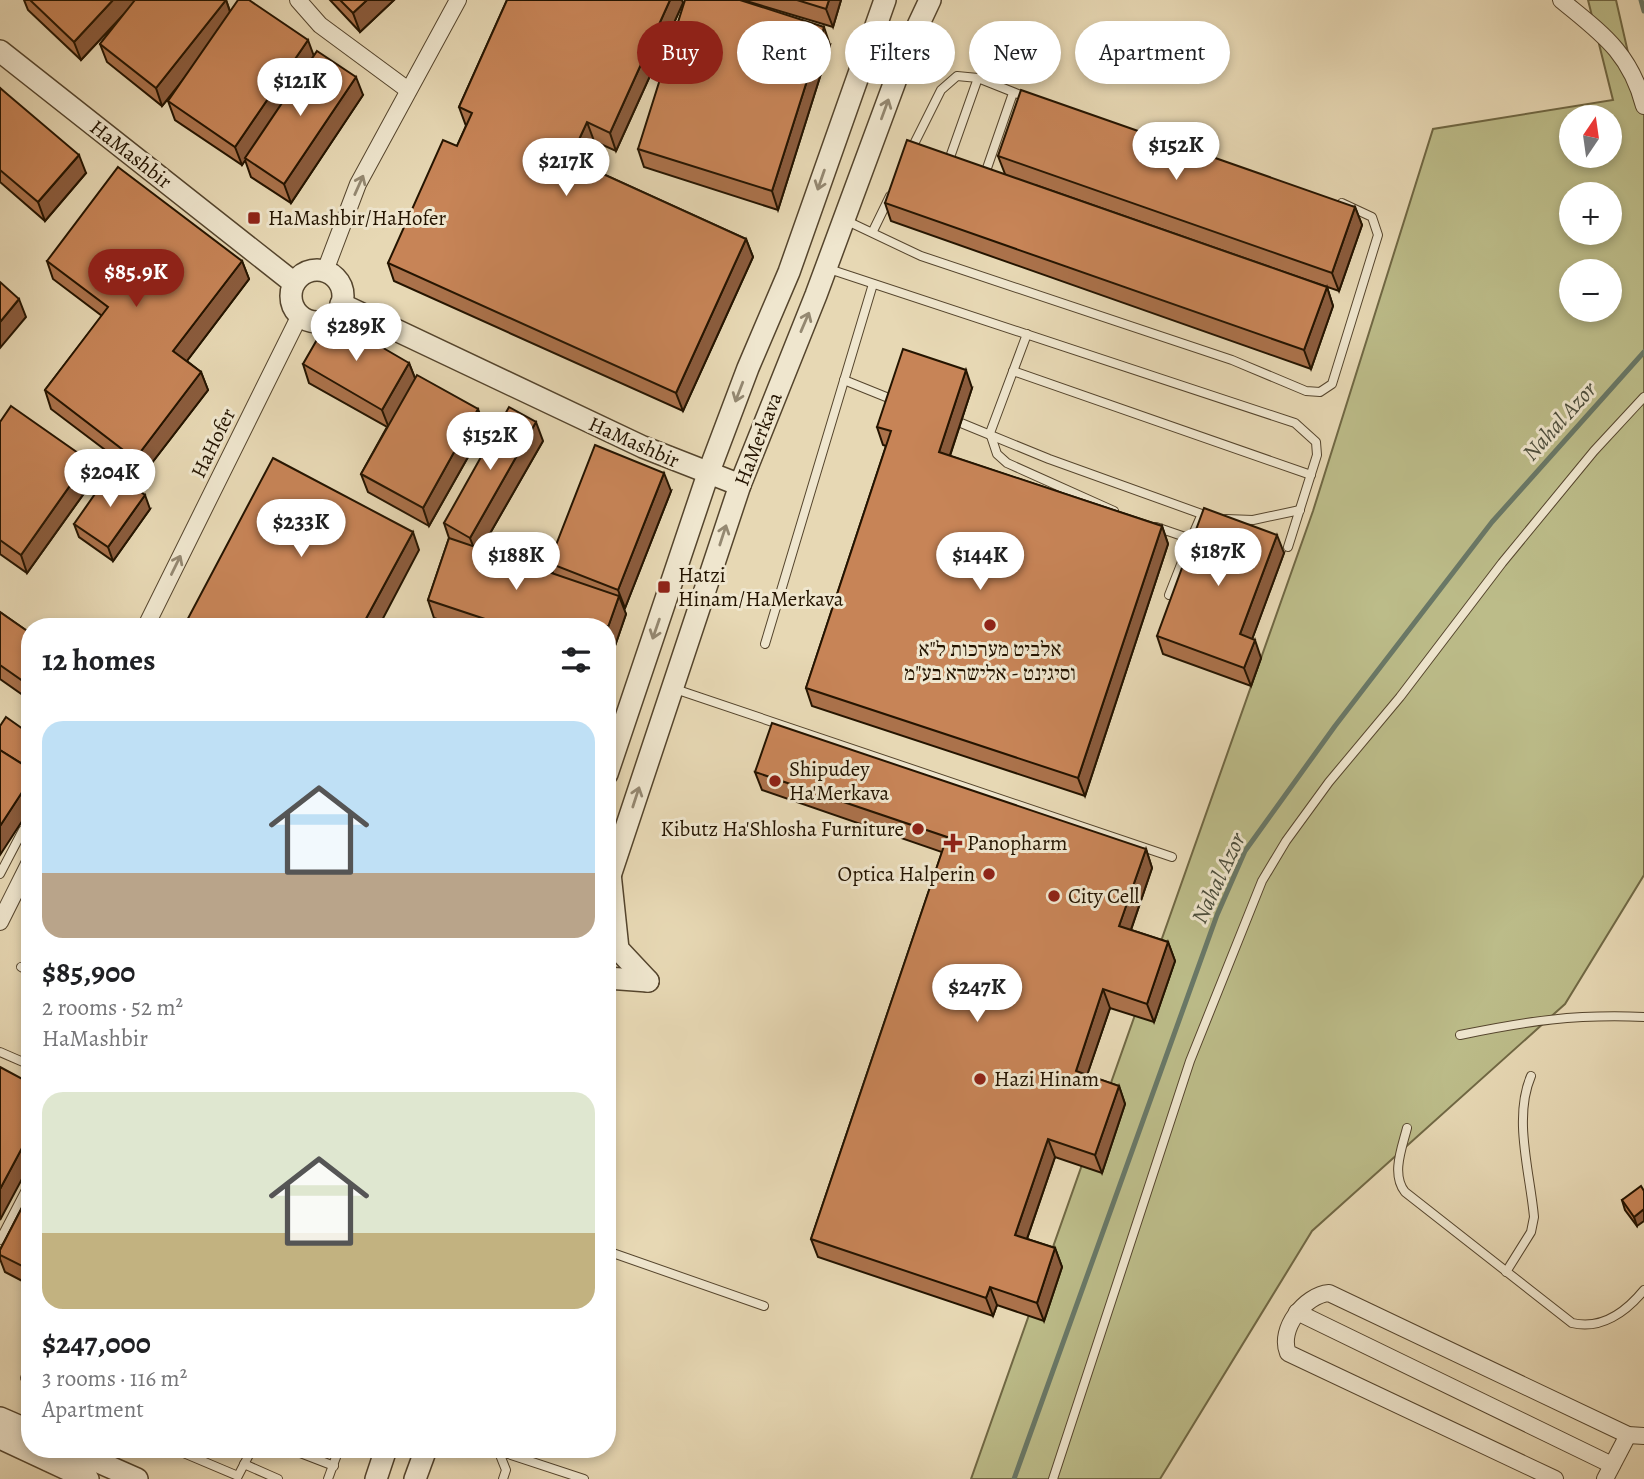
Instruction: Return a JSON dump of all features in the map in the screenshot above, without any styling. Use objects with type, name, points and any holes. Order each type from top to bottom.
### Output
[{"type":"street","points":[[298,0],[320,25],[408,90]]},
{"type":"street","points":[[325,271],[358,184],[458,0]]},
{"type":"street","name":"HaMerkava","points":[[616,747],[708,474],[748,368],[789,272],[885,0]]},
{"type":"street","name":"HaMerkava","points":[[616,858],[740,485],[826,268],[907,49],[930,0]]},
{"type":"street","points":[[1561,0],[1613,42],[1639,88],[1644,106]]},
{"type":"street","name":"HaMashbir","points":[[0,51],[294,282]]},
{"type":"street","points":[[308,271],[325,271],[342,288],[341,304],[331,317],[308,320],[300,315],[291,300],[294,282],[308,271]]},
{"type":"street","name":"HaMashbir","points":[[341,304],[643,447],[740,485]]},
{"type":"street","name":"HaHofer","points":[[150,618],[300,315]]},
{"type":"street","points":[[0,922],[21,880]]},
{"type":"street","points":[[616,933],[618,949],[648,981],[616,979]]},
{"type":"street","points":[[1297,1312],[1609,1472],[1636,1435],[1329,1293],[1312,1299],[1297,1312],[1286,1337],[1288,1353],[1555,1479]]},
{"type":"street","points":[[0,1418],[21,1427]]},
{"type":"street","points":[[0,1438],[21,1448]]},
{"type":"street","points":[[43,1458],[88,1479]]},
{"type":"street","points":[[89,1458],[137,1479]]},
{"type":"street","points":[[376,1479],[383,1458]]},
{"type":"street","points":[[415,1479],[423,1458]]},
{"type":"lane","points":[[906,161],[941,90],[957,76],[969,77]]},
{"type":"lane","points":[[950,160],[976,84]]},
{"type":"lane","points":[[992,84],[1039,102]]},
{"type":"lane","points":[[986,172],[1013,93]]},
{"type":"lane","points":[[873,231],[895,185]]},
{"type":"lane","points":[[844,219],[921,256],[1232,360],[1306,391],[1320,392],[1332,384],[1378,235],[1372,217],[1356,207],[1331,199]]},
{"type":"lane","points":[[826,268],[1295,423],[1316,442],[1317,455],[1288,547]]},
{"type":"lane","points":[[765,644],[873,284]]},
{"type":"lane","points":[[1027,334],[990,433],[997,454],[1007,463],[1119,513]]},
{"type":"lane","points":[[1013,371],[1311,475]]},
{"type":"lane","points":[[844,380],[898,402]]},
{"type":"lane","points":[[1053,1479],[1190,1061],[1262,881],[1307,811],[1502,562],[1594,451],[1644,397]]},
{"type":"lane","points":[[961,423],[1201,516],[1253,520],[1300,510]]},
{"type":"lane","points":[[1169,595],[1201,516]]},
{"type":"lane","points":[[1141,522],[1191,539]]},
{"type":"lane","points":[[672,688],[1171,858]]},
{"type":"lane","points":[[0,874],[21,834]]},
{"type":"lane","points":[[1460,1035],[1543,1018],[1595,1015],[1644,1017]]},
{"type":"lane","points":[[0,1052],[21,1061]]},
{"type":"lane","points":[[1506,1272],[1531,1232],[1534,1217],[1522,1116],[1523,1098],[1531,1076]]},
{"type":"lane","points":[[1407,1128],[1397,1174],[1399,1185],[1572,1323],[1597,1325],[1627,1309],[1644,1290]]},
{"type":"lane","points":[[0,1240],[21,1199]]},
{"type":"lane","points":[[616,1254],[764,1306]]},
{"type":"lane","points":[[194,1458],[237,1477],[247,1458]]},
{"type":"lane","points":[[313,1458],[334,1466]]},
{"type":"lane","points":[[328,1479],[336,1458]]},
{"type":"lane","points":[[500,1458],[506,1470],[503,1479]]},
{"type":"lane","points":[[520,1458],[584,1479]]},
{"type":"lane","points":[[244,1464],[278,1479]]},
{"type":"green space","points":[[1588,0],[1616,0],[1638,96],[1644,96],[1644,875],[1565,1004],[1312,1231],[1160,1479],[971,1479],[1313,511],[1433,129],[1559,109],[1559,168],[1622,168],[1622,105],[1582,105],[1613,100]]},
{"type":"building","points":[[30,0],[113,0],[74,42]]},
{"type":"building","points":[[135,0],[226,0],[156,88],[100,44]]},
{"type":"building","points":[[238,0],[249,0],[308,40],[235,147],[168,101]]},
{"type":"building","points":[[340,0],[367,0],[353,13]]},
{"type":"building","points":[[507,0],[670,0],[661,21],[637,21],[637,73],[610,133],[587,122],[570,159],[746,239],[676,393],[388,263],[443,140],[457,146],[472,113],[459,107]]},
{"type":"building","points":[[685,0],[740,0],[805,21],[737,21],[737,84],[806,84],[772,191],[638,149],[659,84],[723,84],[723,21],[678,21]]},
{"type":"building","points":[[797,0],[829,0],[826,9]]},
{"type":"building","points":[[317,51],[356,77],[284,184],[245,158]]},
{"type":"building","points":[[0,88],[79,155],[38,202],[0,170]]},
{"type":"building","points":[[1021,90],[1355,207],[1332,273],[998,156]]},
{"type":"building","points":[[907,140],[1327,287],[1304,350],[885,203]]},
{"type":"building","points":[[118,167],[242,261],[173,351],[201,372],[135,459],[45,390],[108,307],[47,261]]},
{"type":"building","points":[[0,282],[19,299],[0,322]]},
{"type":"building","points":[[330,317],[409,363],[382,410],[303,364]]},
{"type":"building","name":"אלביט מערכות ל\"א וסיגינט - אלישרא בע\"מ","points":[[903,349],[966,370],[939,452],[1162,526],[1078,778],[806,688],[891,431],[877,427]]},
{"type":"building","points":[[417,375],[478,409],[423,508],[361,474]]},
{"type":"building","points":[[11,406],[88,460],[21,555],[0,540],[0,422]]},
{"type":"building","points":[[509,407],[536,422],[470,538],[444,523]]},
{"type":"building","points":[[595,445],[664,473],[618,590],[549,563]]},
{"type":"building","points":[[273,458],[413,532],[366,618],[188,618]]},
{"type":"building","points":[[111,471],[145,495],[108,547],[74,524]]},
{"type":"building","points":[[1204,508],[1277,535],[1240,634],[1255,640],[1244,668],[1157,636]]},
{"type":"building","points":[[449,538],[619,596],[611,618],[482,618],[428,600]]},
{"type":"building","points":[[0,612],[21,627],[21,680],[0,665]]},
{"type":"building","points":[[6,717],[21,728],[21,763],[0,750],[0,726]]},
{"type":"building","points":[[772,723],[1146,849],[1119,926],[1168,942],[1147,1004],[1103,989],[1076,1071],[1119,1086],[1095,1155],[1048,1139],[1015,1235],[1055,1248],[1037,1303],[990,1287],[986,1298],[811,1239],[947,837],[755,772]]},
{"type":"building","points":[[0,750],[21,763],[21,794],[0,826]]},
{"type":"building","points":[[0,1067],[21,1078],[21,1150],[0,1189]]},
{"type":"building","points":[[1641,1186],[1644,1191],[1644,1209],[1634,1217],[1622,1200]]},
{"type":"building","points":[[21,1209],[21,1266],[0,1255]]},
{"type":"waterway","name":"Nahal Azor","points":[[1641,0],[1644,11]]},
{"type":"waterway","name":"Nahal Azor","points":[[1014,1479],[1217,915],[1245,851],[1335,726],[1492,522],[1644,352]]},
{"type":"place","name":"HaMashbir/HaHofer","points":[[254,218]]},
{"type":"place","name":"Hatzi Hinam/HaMerkava","points":[[664,587]]},
{"type":"place","name":"אלביט מערכות ל\"א וסיגינט - אלישרא בע\"מ","points":[[990,625]]},
{"type":"place","name":"Shipudey Ha'Merkava","points":[[775,781]]},
{"type":"place","name":"Kibutz Ha'Shlosha Furniture","points":[[918,829]]},
{"type":"place","name":"Panopharm","points":[[953,843]]},
{"type":"place","name":"Optica Halperin","points":[[989,874]]},
{"type":"place","name":"City Cell","points":[[1054,896]]},
{"type":"place","name":"Hazi Hinam","points":[[980,1079]]}]
